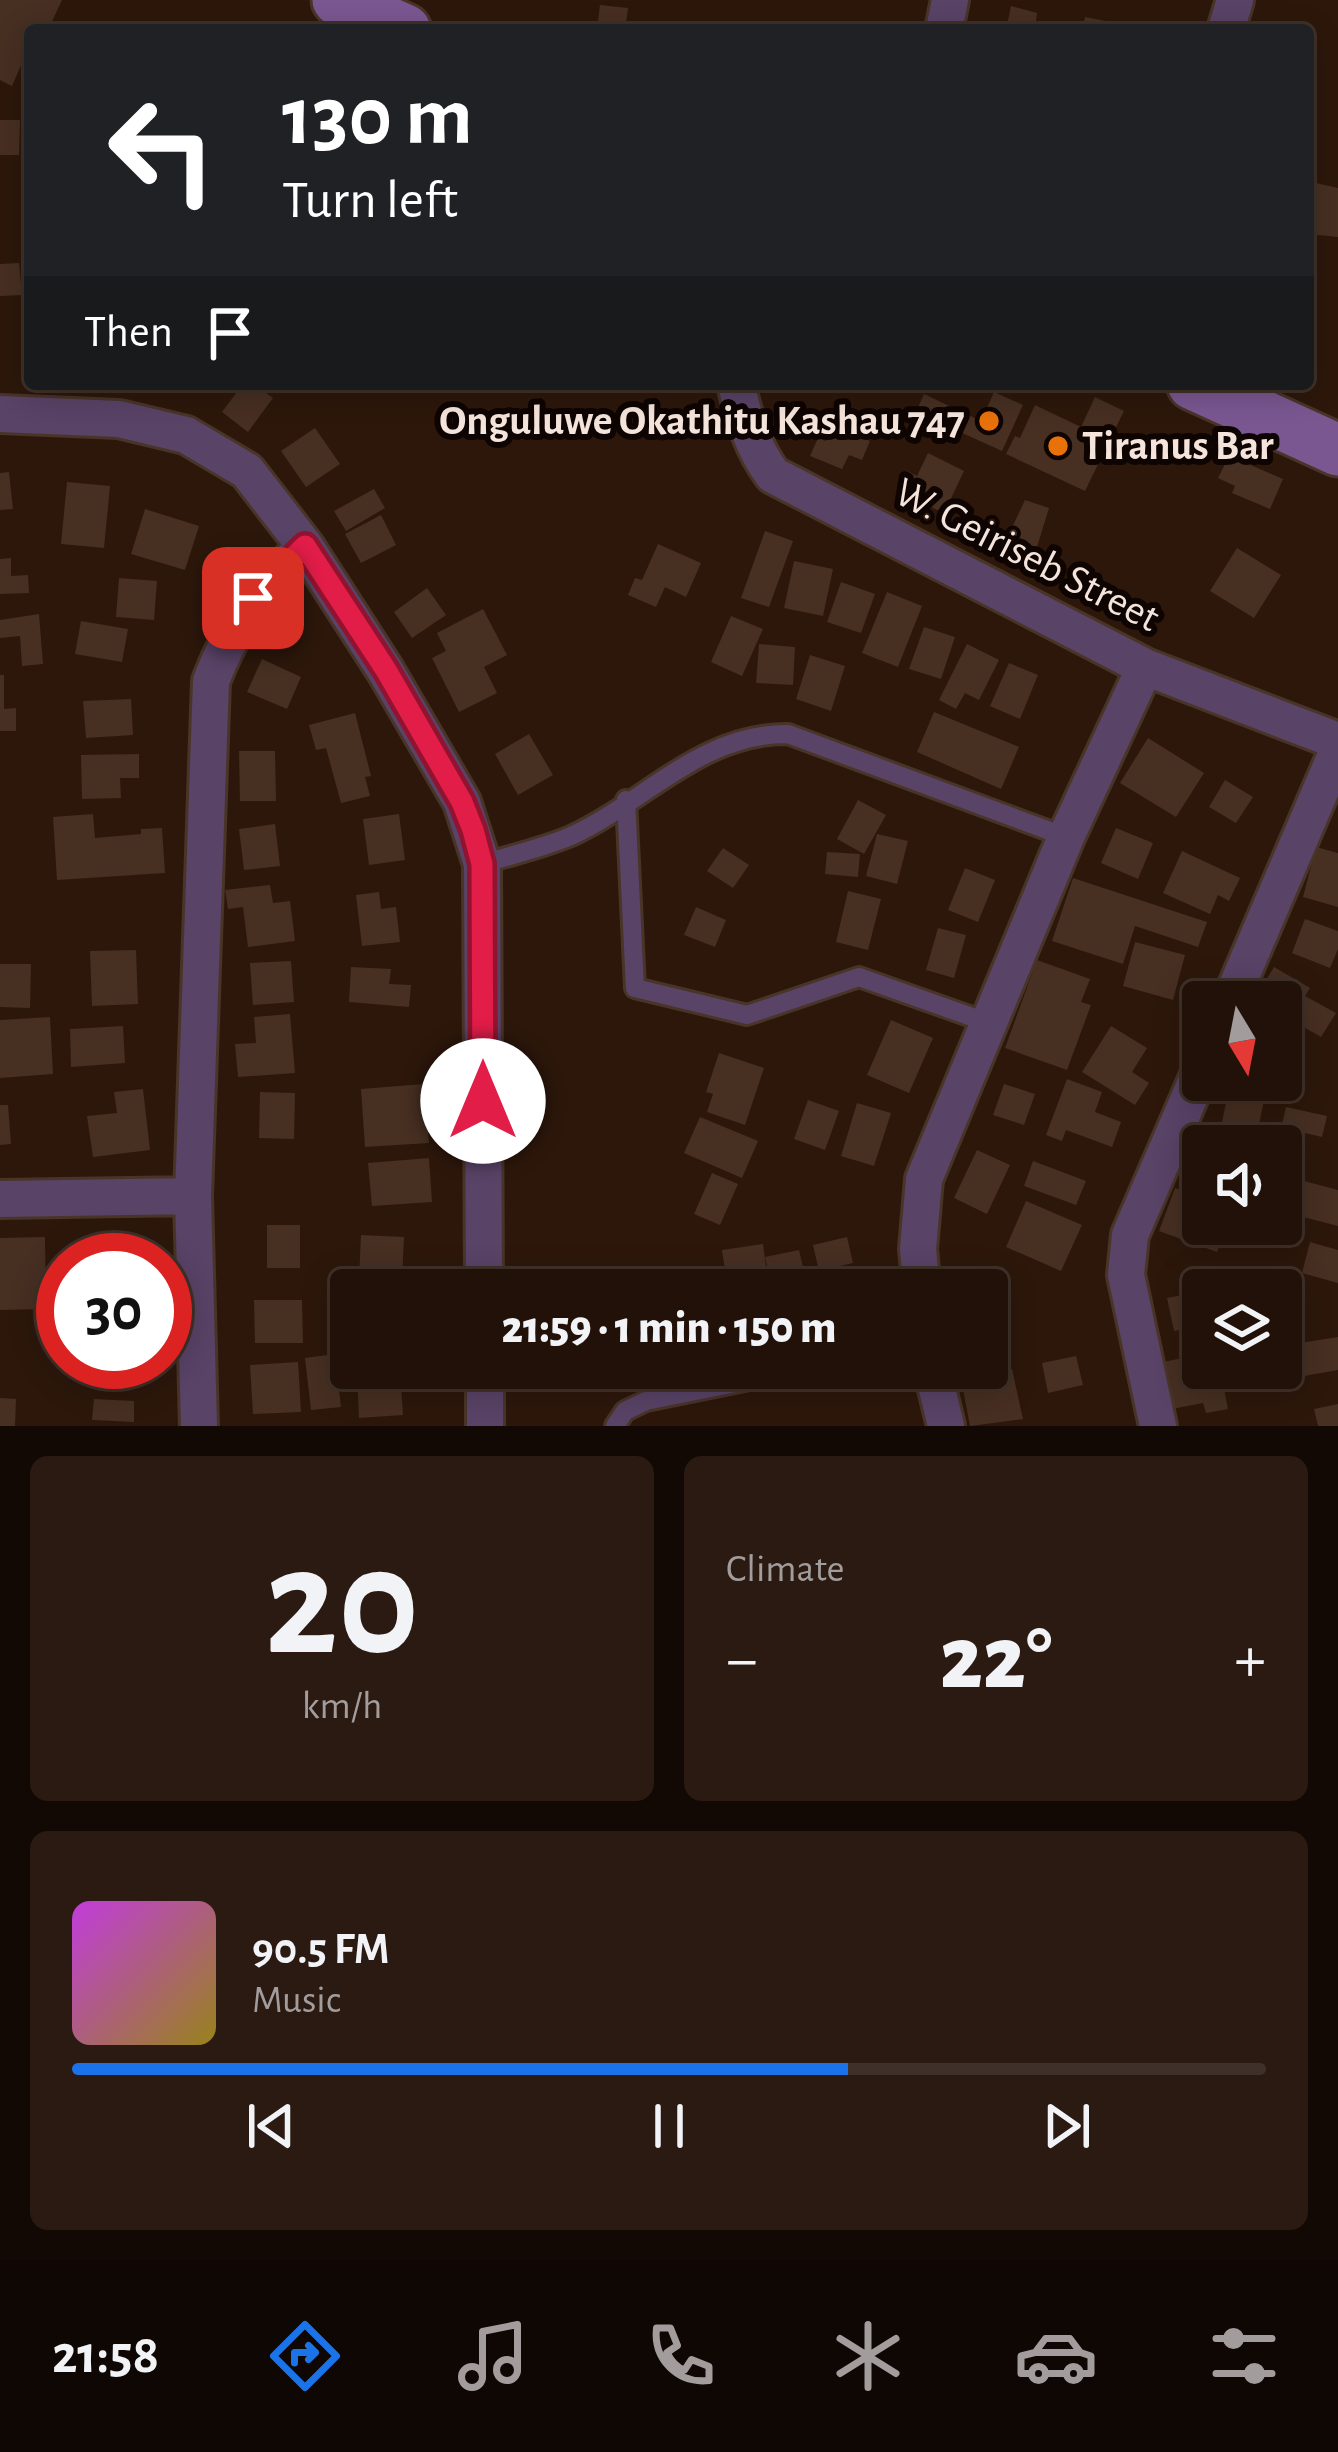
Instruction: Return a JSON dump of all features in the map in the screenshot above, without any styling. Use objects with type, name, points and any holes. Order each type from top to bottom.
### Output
[{"type":"street","points":[[338,0],[392,24]]},
{"type":"street","name":"W. Geiriseb Street","points":[[738,390],[752,440],[773,475],[1145,667],[1338,745]]},
{"type":"street","points":[[1206,390],[1338,450]]},
{"type":"street","points":[[0,414],[119,419],[186,435],[247,471],[305,546],[386,670],[462,802],[482,864],[484,1269]]},
{"type":"street","points":[[199,1426],[194,1196],[211,682],[226,640],[253,598],[305,546]]},
{"type":"street","points":[[920,1269],[918,1234],[924,1179],[1066,837],[1145,667]]},
{"type":"street","points":[[1239,981],[1338,745]]},
{"type":"street","points":[[1158,1426],[1126,1275],[1130,1235],[1188,1101]]},
{"type":"street","points":[[0,1199],[194,1196]]},
{"type":"street","points":[[484,1389],[485,1426]]},
{"type":"street","points":[[937,1389],[946,1426]]},
{"type":"lane","points":[[482,864],[571,836],[731,741],[758,734],[788,734],[1066,837]]},
{"type":"lane","points":[[626,800],[635,988],[747,1015],[860,977],[989,1023]]},
{"type":"lane","points":[[615,1426],[625,1412],[646,1401],[705,1389]]},
{"type":"building","points":[[0,0],[62,0],[51,24],[24,24],[24,64],[12,86],[0,80]]},
{"type":"building","points":[[600,5],[628,8],[626,24],[598,24]]},
{"type":"building","points":[[1011,6],[1037,13],[1036,24],[1007,24]]},
{"type":"building","points":[[1085,17],[1122,24],[1084,24]]},
{"type":"building","points":[[0,120],[20,120],[19,155],[0,155]]},
{"type":"building","points":[[1316,183],[1338,188],[1338,237],[1314,235]]},
{"type":"building","points":[[19,263],[22,295],[0,296],[0,264]]},
{"type":"building","points":[[238,390],[262,390],[273,398],[248,432],[222,412]]},
{"type":"building","points":[[994,392],[1023,405],[1002,451],[916,412],[924,394],[981,421]]},
{"type":"building","name":"Tiranus Bar","points":[[1095,397],[1124,411],[1085,491],[1006,454],[1015,436],[1020,438],[1035,405],[1081,427]]},
{"type":"building","points":[[315,428],[340,464],[306,487],[281,451]]},
{"type":"building","points":[[831,430],[870,441],[862,460],[849,455],[842,469],[810,456],[818,438],[826,441]]},
{"type":"building","points":[[928,453],[964,471],[944,513],[897,491],[907,471],[917,476]]},
{"type":"building","points":[[1229,456],[1283,479],[1270,509],[1232,493],[1235,486],[1218,478]]},
{"type":"building","points":[[9,472],[13,509],[0,510],[0,473]]},
{"type":"building","points":[[67,482],[110,486],[104,548],[61,544]]},
{"type":"building","points":[[374,489],[385,508],[346,531],[334,511]]},
{"type":"building","points":[[1025,500],[1049,508],[1037,547],[1007,538]]},
{"type":"building","points":[[145,509],[199,526],[185,570],[131,554]]},
{"type":"building","points":[[381,515],[396,545],[361,563],[345,534]]},
{"type":"building","points":[[765,531],[793,541],[769,607],[741,598]]},
{"type":"building","points":[[658,544],[701,563],[686,597],[665,587],[656,607],[628,595],[635,578],[642,580]]},
{"type":"building","points":[[1237,548],[1281,575],[1254,618],[1210,591]]},
{"type":"building","points":[[11,558],[11,576],[28,575],[29,593],[0,594],[0,559]]},
{"type":"building","points":[[794,561],[833,569],[823,616],[784,608]]},
{"type":"building","points":[[119,578],[157,581],[154,620],[116,617]]},
{"type":"building","points":[[841,582],[875,594],[861,633],[827,622]]},
{"type":"building","points":[[427,588],[446,615],[412,638],[394,612]]},
{"type":"building","points":[[887,592],[922,606],[898,667],[862,653]]},
{"type":"building","points":[[483,609],[507,655],[484,667],[497,693],[459,712],[432,658],[446,651],[437,633]]},
{"type":"building","points":[[39,614],[43,664],[22,666],[20,636],[0,638],[0,620]]},
{"type":"building","points":[[731,616],[763,629],[742,676],[711,662]]},
{"type":"building","points":[[81,621],[128,629],[122,662],[75,654]]},
{"type":"building","points":[[924,627],[955,637],[941,679],[909,669]]},
{"type":"building","points":[[759,644],[795,647],[793,685],[756,683]]},
{"type":"building","points":[[967,644],[999,660],[979,700],[965,693],[956,709],[939,700]]},
{"type":"building","points":[[810,655],[845,666],[831,711],[796,699]]},
{"type":"building","points":[[262,659],[301,677],[287,709],[247,692]]},
{"type":"building","points":[[1009,663],[1038,675],[1020,719],[990,706]]},
{"type":"building","points":[[0,675],[4,675],[4,709],[16,708],[16,731],[0,731]]},
{"type":"building","points":[[131,699],[133,735],[86,738],[83,701]]},
{"type":"building","points":[[934,712],[1019,747],[1001,789],[917,752]]},
{"type":"building","points":[[355,713],[371,776],[365,777],[370,796],[341,803],[326,748],[316,750],[309,725]]},
{"type":"building","points":[[529,734],[553,775],[518,795],[495,754]]},
{"type":"building","points":[[1148,738],[1204,773],[1176,817],[1120,783]]},
{"type":"building","points":[[239,751],[275,751],[276,801],[240,801]]},
{"type":"building","points":[[139,754],[139,778],[120,778],[121,798],[82,799],[81,755]]},
{"type":"building","points":[[1225,780],[1253,797],[1236,823],[1209,807]]},
{"type":"building","points":[[858,800],[886,815],[864,854],[837,839]]},
{"type":"building","points":[[93,814],[95,838],[162,828],[165,873],[57,880],[53,817]]},
{"type":"building","points":[[399,814],[405,860],[369,865],[363,819]]},
{"type":"building","points":[[275,824],[280,866],[244,870],[239,829]]},
{"type":"building","points":[[1116,828],[1153,843],[1138,879],[1101,863]]},
{"type":"building","points":[[877,834],[908,841],[897,884],[866,876]]},
{"type":"building","points":[[1316,847],[1338,853],[1338,907],[1303,897]]},
{"type":"building","points":[[723,848],[749,865],[733,888],[707,871]]},
{"type":"building","points":[[1182,851],[1240,878],[1229,901],[1218,895],[1210,914],[1163,893]]},
{"type":"building","points":[[827,852],[860,854],[858,877],[825,874]]},
{"type":"building","points":[[965,868],[995,880],[978,922],[948,910]]},
{"type":"building","points":[[1073,878],[1207,922],[1198,947],[1135,926],[1123,964],[1052,941]]},
{"type":"building","points":[[270,885],[273,903],[290,901],[295,941],[248,947],[243,907],[228,909],[225,890]]},
{"type":"building","points":[[848,891],[881,899],[868,950],[836,942]]},
{"type":"building","points":[[379,892],[381,909],[396,907],[400,942],[362,946],[356,895]]},
{"type":"building","points":[[696,907],[726,920],[715,947],[684,935]]},
{"type":"building","points":[[1305,919],[1338,931],[1338,949],[1330,968],[1292,953]]},
{"type":"building","points":[[938,928],[966,935],[954,978],[926,970]]},
{"type":"building","points":[[1135,942],[1185,955],[1173,1000],[1123,986]]},
{"type":"building","points":[[136,950],[138,1004],[92,1006],[90,951]]},
{"type":"building","points":[[1037,960],[1090,979],[1081,1002],[1091,1005],[1067,1070],[1005,1048]]},
{"type":"building","points":[[291,961],[294,1002],[253,1005],[250,963]]},
{"type":"building","points":[[0,964],[31,964],[30,1008],[0,1007]]},
{"type":"building","points":[[351,967],[391,969],[389,984],[411,985],[409,1007],[349,1002]]},
{"type":"building","points":[[1274,967],[1298,981],[1266,981]]},
{"type":"building","points":[[1302,983],[1310,988],[1305,996],[1336,1013],[1321,1037],[1302,1026]]},
{"type":"building","points":[[290,1014],[295,1073],[238,1077],[235,1044],[256,1043],[254,1017]]},
{"type":"building","points":[[50,1017],[53,1074],[0,1078],[0,1020]]},
{"type":"building","points":[[891,1020],[933,1038],[909,1093],[867,1075]]},
{"type":"building","points":[[123,1026],[125,1063],[71,1067],[70,1029]]},
{"type":"building","points":[[1111,1026],[1147,1048],[1132,1072],[1149,1083],[1135,1105],[1082,1072]]},
{"type":"building","points":[[719,1053],[764,1068],[745,1125],[707,1112],[713,1094],[706,1092]]},
{"type":"building","points":[[1067,1079],[1102,1092],[1095,1112],[1121,1122],[1112,1147],[1066,1130],[1062,1141],[1046,1135]]},
{"type":"building","points":[[424,1084],[429,1143],[365,1147],[361,1089]]},
{"type":"building","points":[[1004,1084],[1035,1094],[1024,1125],[993,1115]]},
{"type":"building","points":[[143,1089],[150,1150],[93,1157],[87,1116],[117,1113],[114,1092]]},
{"type":"building","points":[[260,1092],[295,1093],[294,1139],[259,1138]]},
{"type":"building","points":[[808,1100],[839,1111],[825,1150],[794,1139]]},
{"type":"building","points":[[1226,1101],[1264,1101],[1259,1125],[1222,1122]]},
{"type":"building","points":[[857,1103],[891,1113],[874,1166],[841,1156]]},
{"type":"building","points":[[0,1105],[8,1105],[11,1144],[0,1145]]},
{"type":"building","points":[[1286,1107],[1327,1116],[1322,1137],[1305,1133],[1302,1146],[1302,1125],[1282,1125]]},
{"type":"building","points":[[700,1117],[758,1141],[742,1178],[684,1153]]},
{"type":"building","points":[[977,1150],[1010,1165],[987,1214],[954,1198]]},
{"type":"building","points":[[429,1158],[432,1202],[372,1206],[368,1163]]},
{"type":"building","points":[[1033,1161],[1086,1181],[1076,1205],[1024,1186]]},
{"type":"building","points":[[712,1173],[738,1184],[720,1225],[694,1214]]},
{"type":"building","points":[[1302,1180],[1338,1190],[1338,1226],[1302,1217]]},
{"type":"building","points":[[1175,1188],[1182,1191],[1182,1239],[1159,1231]]},
{"type":"building","points":[[1026,1201],[1082,1225],[1061,1271],[1006,1247]]},
{"type":"building","points":[[267,1225],[300,1225],[300,1268],[267,1268]]},
{"type":"building","points":[[361,1235],[404,1237],[403,1269],[359,1269]]},
{"type":"building","points":[[36,1237],[36,1309],[0,1310],[0,1238]]},
{"type":"building","points":[[847,1237],[853,1263],[819,1269],[813,1245]]},
{"type":"building","points":[[1310,1242],[1338,1250],[1338,1283],[1302,1273]]},
{"type":"building","points":[[763,1244],[766,1269],[725,1269],[722,1250]]},
{"type":"building","points":[[799,1250],[803,1269],[768,1269],[765,1257]]},
{"type":"building","points":[[1182,1295],[1182,1330],[1174,1331],[1167,1298]]},
{"type":"building","points":[[254,1300],[302,1300],[303,1343],[255,1343]]},
{"type":"building","points":[[1338,1337],[1338,1370],[1304,1376],[1302,1343]]},
{"type":"building","points":[[330,1355],[330,1389],[339,1389],[341,1407],[311,1410],[305,1358]]},
{"type":"building","points":[[1076,1356],[1083,1385],[1048,1393],[1042,1363]]},
{"type":"building","points":[[1182,1358],[1182,1389],[1224,1389],[1228,1409],[1206,1413],[1203,1403],[1172,1409],[1163,1362]]},
{"type":"building","points":[[298,1362],[301,1412],[253,1414],[250,1365]]},
{"type":"building","points":[[1012,1369],[1023,1419],[970,1426],[963,1389],[1008,1389],[1008,1370]]},
{"type":"building","points":[[358,1389],[401,1389],[403,1415],[359,1418]]},
{"type":"building","points":[[0,1398],[16,1399],[15,1426],[0,1426]]},
{"type":"building","points":[[94,1399],[134,1401],[134,1422],[92,1420]]},
{"type":"building","points":[[1338,1404],[1338,1426],[1318,1426],[1314,1409]]},
{"type":"place","name":"Onguluwe Okathitu Kashau 747","points":[[989,421]]},
{"type":"place","name":"Tiranus Bar","points":[[1058,446]]},
{"type":"route","points":[[253,598],[305,546],[386,670],[462,802],[482,864],[483,1101]]}]
